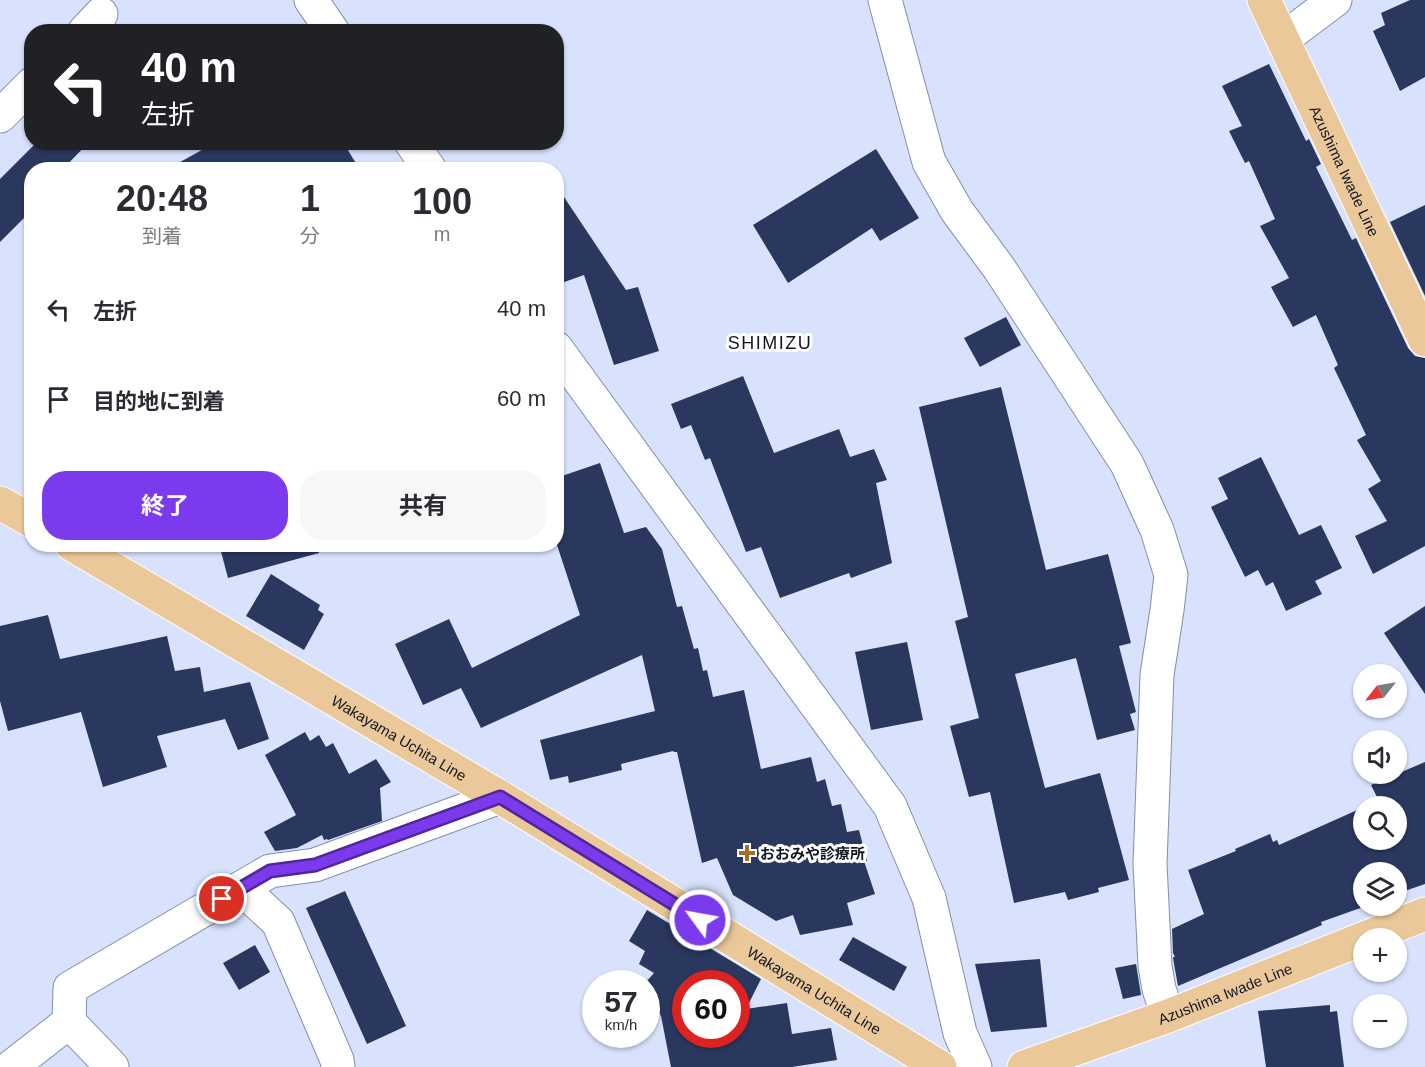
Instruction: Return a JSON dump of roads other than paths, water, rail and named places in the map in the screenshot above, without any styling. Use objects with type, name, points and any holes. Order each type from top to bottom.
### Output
[{"type":"main road","name":"Azushima Iwade Line","points":[[1264,0],[1425,340]]},
{"type":"main road","points":[[0,502],[24,516]]},
{"type":"main road","name":"Wakayama Uchita Line","points":[[85,552],[500,797],[940,1067]]},
{"type":"main road","name":"Azushima Iwade Line","points":[[1024,1067],[1168,1016],[1425,914]]},
{"type":"street","points":[[311,0],[328,24]]},
{"type":"street","points":[[885,0],[929,162],[957,211],[999,268],[1127,464],[1157,531],[1171,575],[1156,675],[1150,864],[1155,966],[1159,989],[1168,1016]]},
{"type":"street","points":[[1283,39],[1335,0]]},
{"type":"street","points":[[0,116],[24,92]]},
{"type":"street","points":[[564,359],[890,806],[928,898],[960,1033],[975,1067]]},
{"type":"street","points":[[112,1067],[69,1022],[70,988],[270,871],[315,865],[500,797]]},
{"type":"street","points":[[241,888],[278,922],[338,1067]]},
{"type":"street","points":[[11,1067],[69,1022]]},
{"type":"place","name":"おおみや診療所","points":[[747,853]]},
{"type":"district","name":"SHIMIZU","points":[[770,343]]}]
